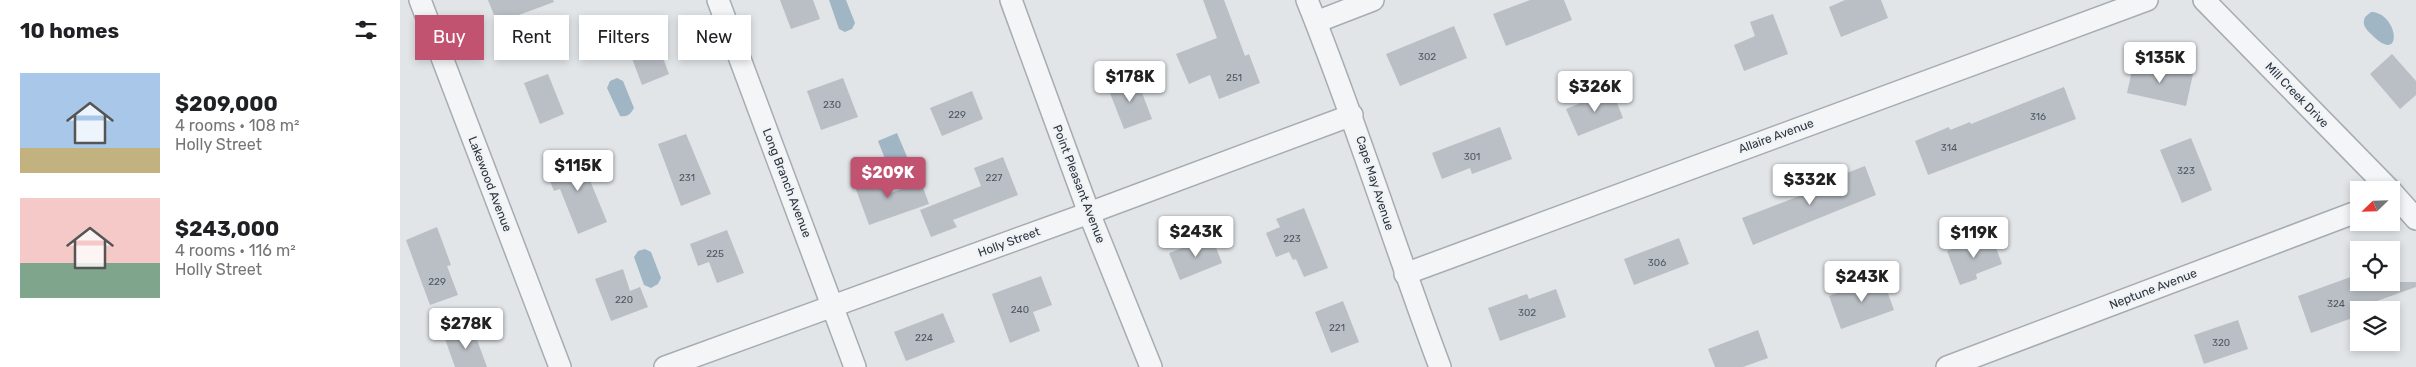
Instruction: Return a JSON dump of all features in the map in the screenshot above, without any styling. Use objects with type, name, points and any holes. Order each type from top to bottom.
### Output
[{"type":"street","name":"Lakewood Avenue","points":[[420,0],[560,367]]},
{"type":"street","name":"Long Branch Avenue","points":[[718,0],[855,367]]},
{"type":"street","name":"Point Pleasant Avenue","points":[[1011,0],[1090,213],[1151,367]]},
{"type":"street","name":"Cape May Avenue","points":[[1307,0],[1352,115],[1405,274],[1440,367]]},
{"type":"street","points":[[1316,22],[1373,0]]},
{"type":"street","name":"Allaire Avenue","points":[[1405,274],[2147,0]]},
{"type":"street","name":"Mill Creek Drive","points":[[2204,0],[2379,181]]},
{"type":"street","name":"Holly Street","points":[[665,367],[1090,213],[1352,115]]},
{"type":"street","name":"Mill Creek Drive","points":[[2400,202],[2416,218]]},
{"type":"street","name":"Neptune Avenue","points":[[1947,367],[2350,214]]},
{"type":"water","points":[[829,0],[846,0],[855,23],[852,29],[845,32],[839,29]]},
{"type":"water","points":[[2371,12],[2380,14],[2392,28],[2393,42],[2389,45],[2382,43],[2367,30],[2364,22],[2365,17]]},
{"type":"water","points":[[617,78],[623,81],[634,108],[626,116],[620,116],[607,88],[610,81]]},
{"type":"water","points":[[897,133],[913,171],[893,179],[878,141]]},
{"type":"water","points":[[645,249],[651,252],[661,278],[658,284],[651,288],[644,285],[634,257],[638,251]]},
{"type":"building","points":[[488,0],[553,0],[554,2],[519,15],[494,15]]},
{"type":"building","points":[[780,0],[813,0],[820,19],[791,29]]},
{"type":"building","points":[[1203,0],[1224,0],[1245,56],[1249,54],[1260,83],[1219,99],[1210,75],[1189,84],[1176,54],[1217,38]]},
{"type":"building","points":[[1530,0],[1564,0],[1572,20],[1506,46],[1493,14]]},
{"type":"building","points":[[1845,0],[1881,0],[1888,18],[1841,37],[1829,7]]},
{"type":"building","points":[[1773,14],[1788,54],[1744,71],[1734,45],[1755,36],[1750,22]]},
{"type":"building","points":[[1454,26],[1467,58],[1400,86],[1386,54]]},
{"type":"building","points":[[2392,54],[2416,81],[2416,95],[2400,109],[2370,74]]},
{"type":"building","points":[[633,60],[664,60],[669,74],[642,85]]},
{"type":"building","points":[[2134,61],[2193,74],[2186,106],[2127,93]]},
{"type":"building","points":[[548,74],[564,114],[540,124],[524,83]]},
{"type":"building","points":[[1136,77],[1152,119],[1124,129],[1108,88]]},
{"type":"building","points":[[843,78],[858,117],[821,130],[807,91]]},
{"type":"building","points":[[2064,87],[2076,119],[1928,175],[1915,141],[1949,127],[1950,130],[1970,122],[1971,124]]},
{"type":"building","points":[[1612,90],[1623,118],[1578,136],[1566,109]]},
{"type":"building","points":[[972,91],[983,119],[942,136],[930,108]]},
{"type":"building","points":[[1500,127],[1512,159],[1472,174],[1470,168],[1442,179],[1432,153]]},
{"type":"building","points":[[686,134],[711,194],[681,206],[658,144]]},
{"type":"building","points":[[2191,138],[2212,190],[2182,203],[2160,150]]},
{"type":"building","points":[[585,152],[594,176],[589,178],[607,222],[578,234],[560,189],[554,191],[545,169]]},
{"type":"building","points":[[1003,157],[1018,195],[953,220],[957,227],[931,237],[920,210],[981,186],[974,168]]},
{"type":"building","points":[[1865,166],[1876,195],[1753,245],[1742,218],[1823,187],[1821,183]]},
{"type":"building","points":[[881,174],[888,194],[921,182],[929,204],[869,225],[854,184]]},
{"type":"building","points":[[1304,208],[1328,268],[1304,277],[1296,259],[1293,260],[1289,252],[1276,257],[1266,233],[1280,227],[1276,219]]},
{"type":"building","points":[[437,227],[451,265],[447,266],[458,295],[430,305],[406,240]]},
{"type":"building","points":[[727,230],[744,273],[717,283],[709,262],[698,266],[690,244]]},
{"type":"building","points":[[1991,234],[2002,264],[1976,274],[1977,279],[1960,285],[1947,251]]},
{"type":"building","points":[[1212,237],[1222,263],[1180,280],[1169,253]]},
{"type":"building","points":[[1679,238],[1689,264],[1634,285],[1624,259]]},
{"type":"building","points":[[623,269],[630,291],[640,287],[648,307],[611,321],[595,279]]},
{"type":"building","points":[[1041,276],[1052,305],[1033,312],[1040,331],[1010,343],[992,294]]},
{"type":"building","points":[[1882,277],[1894,310],[1841,329],[1829,296]]},
{"type":"building","points":[[2350,277],[2350,291],[2400,291],[2400,282],[2416,282],[2416,287],[2377,301],[2350,301],[2350,319],[2311,333],[2298,296]]},
{"type":"building","points":[[1556,289],[1566,317],[1500,341],[1488,308],[1527,294],[1529,299]]},
{"type":"building","points":[[1343,301],[1359,342],[1331,353],[1315,312]]},
{"type":"building","points":[[943,313],[955,342],[906,361],[894,332]]},
{"type":"building","points":[[2238,320],[2248,349],[2204,364],[2194,335]]},
{"type":"building","points":[[473,329],[487,367],[455,367],[445,339]]},
{"type":"building","points":[[1758,330],[1768,358],[1743,367],[1715,367],[1708,349]]}]
